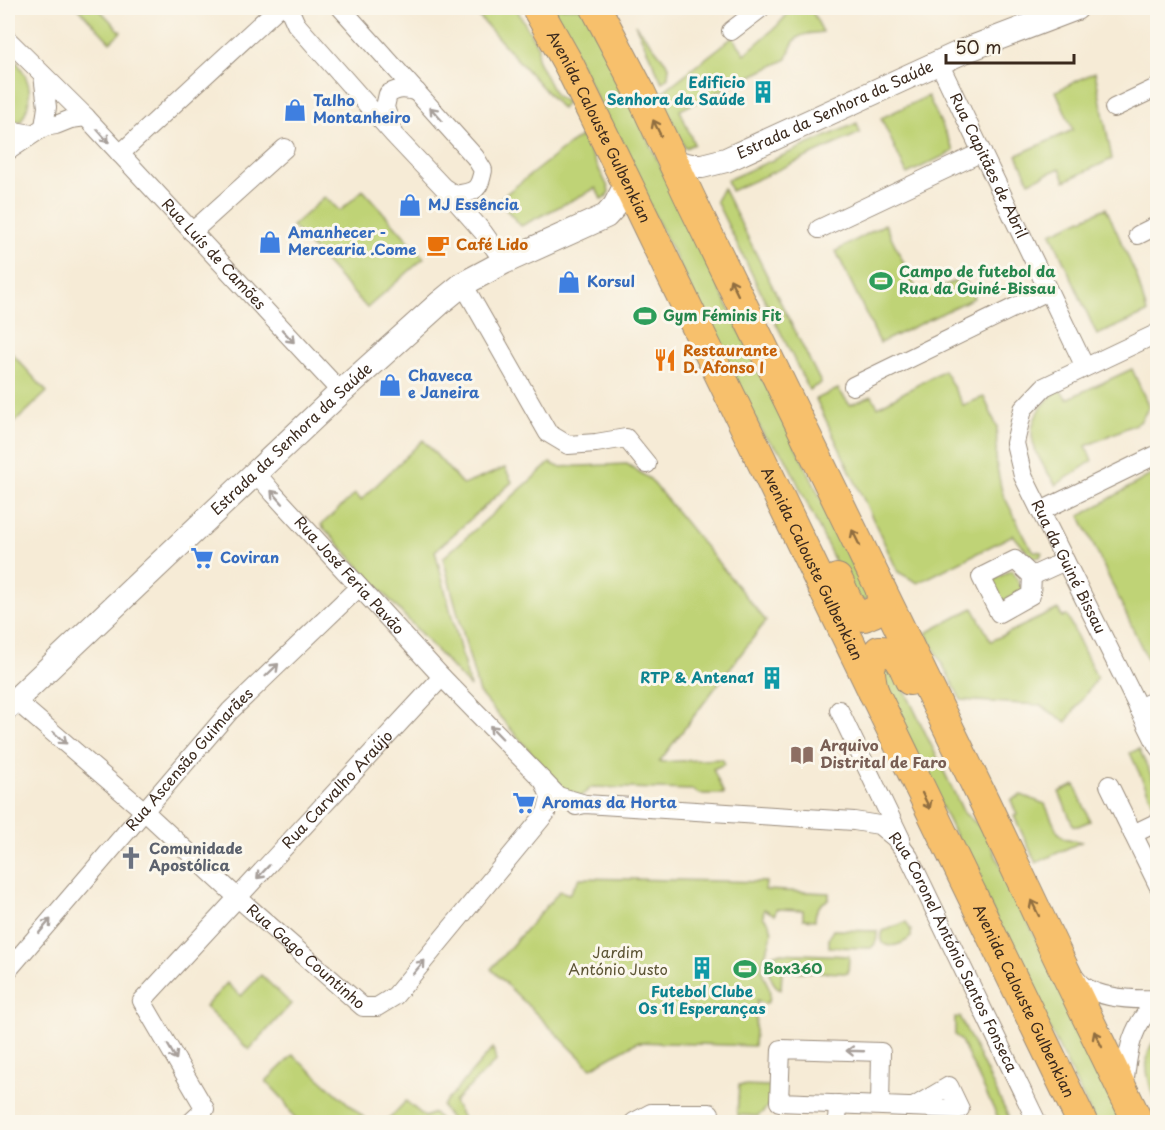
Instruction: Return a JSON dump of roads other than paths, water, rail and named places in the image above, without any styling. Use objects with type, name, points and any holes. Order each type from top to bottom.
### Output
[{"type":"main road","name":"Avenida Calouste Gulbenkian","points":[[537,8],[569,65],[627,183],[1082,1122]]},
{"type":"main road","points":[[596,8],[639,90],[1138,1122]]},
{"type":"main road","points":[[745,427],[782,469],[852,611],[864,615],[879,609],[883,603],[881,591]]},
{"type":"main road","points":[[873,691],[869,668],[879,651],[889,651],[900,658],[962,787],[985,803]]},
{"type":"street","points":[[341,8],[476,157],[483,170],[480,185],[469,193],[455,195],[443,187]]},
{"type":"street","points":[[731,31],[761,8]]},
{"type":"street","name":"Estrada da Senhora da Saúde","points":[[726,160],[964,51],[1076,8]]},
{"type":"street","points":[[120,154],[273,13],[293,16],[353,89],[483,232],[504,262]]},
{"type":"street","name":"Rua Luís de Camões","points":[[8,40],[86,117],[341,392]]},
{"type":"street","points":[[353,89],[372,95],[384,92],[393,74],[390,62]]},
{"type":"street","name":"Rua Capitães de Abril","points":[[939,63],[1085,367]]},
{"type":"street","points":[[38,131],[47,107],[43,75]]},
{"type":"street","points":[[1114,108],[1158,87]]},
{"type":"street","points":[[393,134],[385,107],[388,94],[406,88],[417,92]]},
{"type":"street","points":[[8,152],[38,131],[71,119],[86,117]]},
{"type":"street","points":[[8,130],[38,131]]},
{"type":"street","points":[[192,232],[285,148]]},
{"type":"street","points":[[819,229],[982,152]]},
{"type":"street","points":[[673,162],[702,166],[726,160]]},
{"type":"street","points":[[691,200],[700,180],[726,160]]},
{"type":"street","points":[[606,216],[615,206],[627,183]]},
{"type":"street","points":[[606,216],[645,220]]},
{"type":"street","name":"Estrada da Senhora da Saúde","points":[[11,704],[341,392],[463,284],[504,262],[606,216]]},
{"type":"street","points":[[1138,235],[1158,225]]},
{"type":"street","points":[[463,284],[548,433],[568,445],[626,438],[647,464]]},
{"type":"street","points":[[853,386],[1048,291]]},
{"type":"street","points":[[1085,367],[1158,333]]},
{"type":"street","name":"Rua da Guiné Bissau","points":[[1085,367],[1044,387],[1023,410],[1015,443],[1023,476],[1158,747]]},
{"type":"street","points":[[1041,511],[1158,453]]},
{"type":"street","name":"Rua José Feria Pavão","points":[[255,472],[442,677]]},
{"type":"street","points":[[1032,576],[1065,561]]},
{"type":"street","name":"Rua Ascensão Guimarães","points":[[8,970],[230,711],[359,587]]},
{"type":"street","points":[[442,677],[558,796],[585,804]]},
{"type":"street","name":"Rua Carvalho Araújo","points":[[191,1122],[205,1109],[142,1001],[442,677]]},
{"type":"street","points":[[1138,708],[1158,699]]},
{"type":"street","name":"Rua Gago Countinho","points":[[11,704],[144,810],[238,898],[363,1007],[377,1007],[395,996],[546,813]]},
{"type":"street","points":[[839,710],[909,857]]},
{"type":"street","points":[[541,778],[550,797],[546,813]]},
{"type":"street","points":[[1109,785],[1158,885]]},
{"type":"street","points":[[854,821],[870,818],[876,808],[878,790]]},
{"type":"street","points":[[546,813],[559,808],[585,804]]},
{"type":"street","name":"Rua Coronel António Santos Fonseca","points":[[585,804],[854,821],[879,825],[895,838],[909,857],[1037,1122]]},
{"type":"street","points":[[1133,834],[1158,822]]},
{"type":"street","points":[[1060,961],[1082,985],[1098,992],[1136,1000],[1158,1000]]},
{"type":"street","points":[[1123,1091],[1129,1047],[1136,1028],[1144,1014],[1158,1000]]},
{"type":"street","points":[[880,1106],[881,1052],[781,1049],[779,1102],[880,1106],[915,1107]]},
{"type":"street","points":[[837,1122],[838,1104]]},
{"type":"street","points":[[634,1122],[651,1113],[710,1113]]},
{"type":"place","name":"Edificio Senhora da Saúde","points":[[763,92]]},
{"type":"place","name":"Talho Montanheiro","points":[[295,110]]},
{"type":"place","name":"MJ Essência","points":[[410,205]]},
{"type":"place","name":"Amanhecer - Mercearia .Come","points":[[270,242]]},
{"type":"place","name":"Café Lido","points":[[438,245]]},
{"type":"place","name":"Campo de futebol da Rua da Guiné-Bissau","points":[[881,281]]},
{"type":"place","name":"Korsul","points":[[569,282]]},
{"type":"place","name":"Gym Féminis Fit","points":[[645,316]]},
{"type":"place","name":"Restaurante D. Afonso I","points":[[665,360]]},
{"type":"place","name":"Chaveca e Janeira","points":[[390,385]]},
{"type":"place","name":"Coviran","points":[[202,558]]},
{"type":"place","name":"RTP & Antena1","points":[[772,678]]},
{"type":"place","name":"Arquivo Distrital de Faro","points":[[802,755]]},
{"type":"place","name":"Aromas da Horta","points":[[524,803]]},
{"type":"place","name":"Comunidade Apostólica","points":[[131,858]]},
{"type":"place","name":"Futebol Clube Os 11 Esperanças","points":[[702,968]]},
{"type":"place","name":"Box360","points":[[745,969]]},
{"type":"park label","name":"Jardim António Justo","points":[[618,962]]}]
